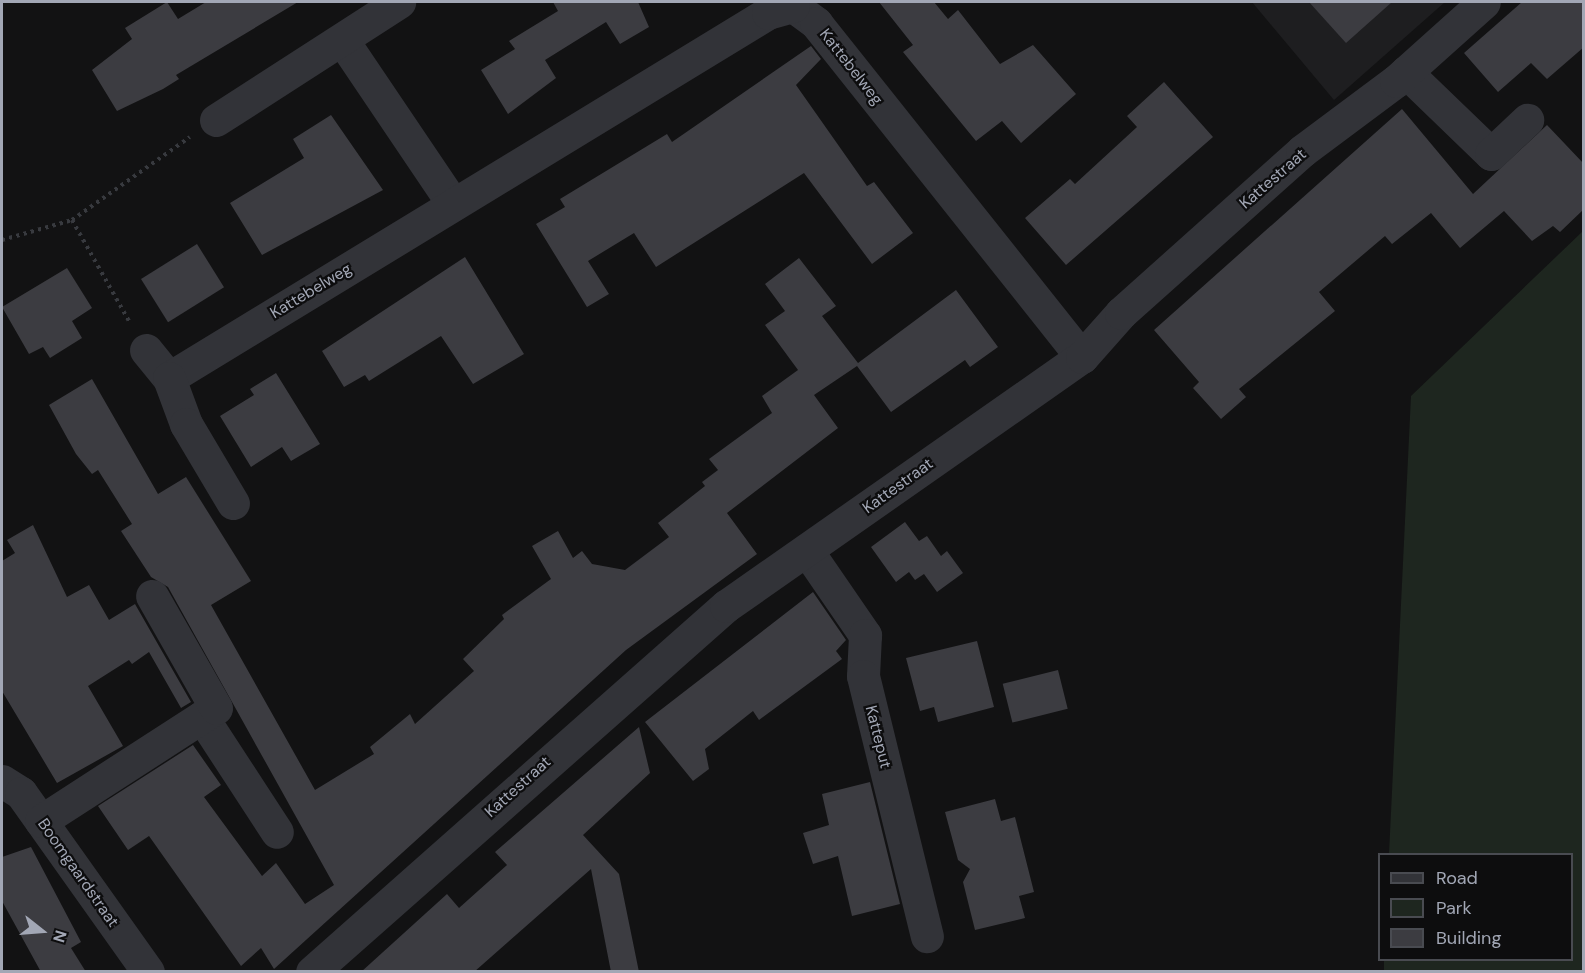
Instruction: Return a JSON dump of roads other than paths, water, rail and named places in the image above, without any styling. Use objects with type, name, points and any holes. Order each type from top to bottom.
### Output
[{"type":"street","points":[[216,120],[343,41],[399,2]]},
{"type":"street","name":"Kattestraat","points":[[312,972],[726,606],[808,552],[1082,357],[1121,314],[1294,159],[1406,72],[1484,2]]},
{"type":"street","name":"Kattebelweg","points":[[169,378],[768,13],[793,4],[816,23],[1082,357]]},
{"type":"street","points":[[343,41],[453,204]]},
{"type":"street","points":[[1406,72],[1491,154],[1527,120]]},
{"type":"street","points":[[146,350],[169,378],[186,424],[233,502]]},
{"type":"street","name":"Katteput","points":[[808,552],[865,635],[863,676],[927,936]]},
{"type":"street","points":[[40,821],[216,708],[152,596]]},
{"type":"street","points":[[202,717],[277,832]]},
{"type":"street","name":"Boomgaardstraat","points":[[2,781],[21,793],[148,972]]}]
